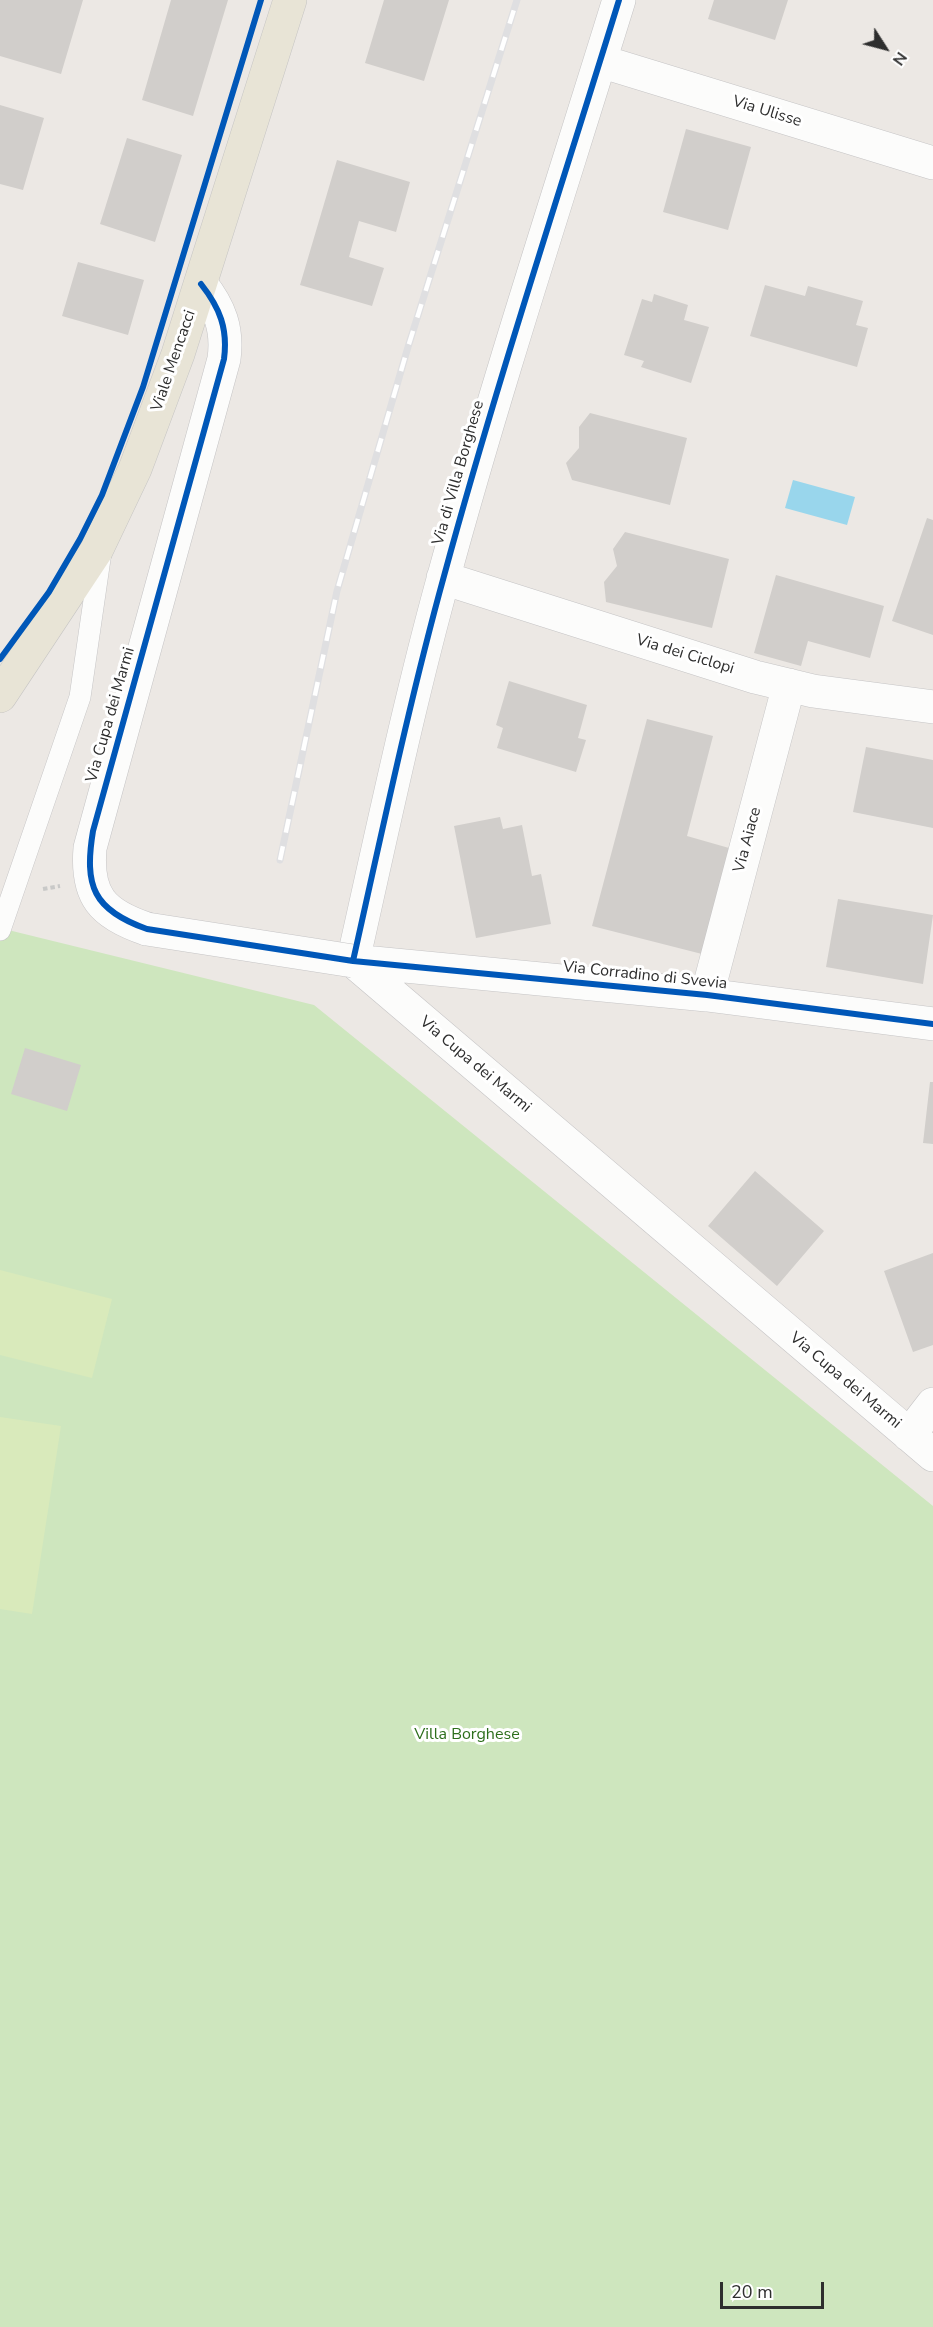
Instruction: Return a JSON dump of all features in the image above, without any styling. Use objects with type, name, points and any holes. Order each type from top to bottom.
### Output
[{"type":"main road","name":"Viale Mencacci","points":[[0,696],[56,615],[102,540],[151,429],[201,284],[290,0]]},
{"type":"street","name":"Via di Villa Borghese","points":[[353,961],[412,700],[444,578],[484,436],[619,0]]},
{"type":"street","name":"Via Ulisse","points":[[600,61],[933,164]]},
{"type":"street","name":"Via Cupa dei Marmi","points":[[201,284],[223,320],[226,340],[224,359],[93,831],[88,867],[90,882],[105,909],[124,921],[147,929],[353,961],[921,1445]]},
{"type":"street","name":"Via dei Ciclopi","points":[[444,578],[701,660],[789,685],[933,707]]},
{"type":"street","name":"Via Aiace","points":[[707,995],[789,685]]},
{"type":"street","name":"Via Corradino di Svevia","points":[[353,961],[707,995],[933,1024]]},
{"type":"street","points":[[921,1445],[933,1404]]},
{"type":"lane","points":[[0,930],[80,697],[102,540]]},
{"type":"path","points":[[13,893],[90,882]]},
{"type":"green space","name":"Villa Borghese","points":[[0,928],[314,1005],[933,1506],[933,2327],[0,2327]]},
{"type":"green space","points":[[0,1270],[112,1299],[92,1378],[0,1355]]},
{"type":"green space","points":[[0,1417],[61,1426],[32,1614],[0,1609]]},
{"type":"water","points":[[793,480],[855,497],[847,525],[785,508]]},
{"type":"building","points":[[0,0],[83,0],[61,74],[0,56]]},
{"type":"building","points":[[171,0],[228,0],[193,116],[142,100]]},
{"type":"building","points":[[384,0],[449,0],[424,81],[365,63]]},
{"type":"building","points":[[714,0],[788,0],[775,40],[708,19]]},
{"type":"building","points":[[0,105],[44,118],[23,190],[0,184]]},
{"type":"building","points":[[686,129],[751,147],[728,230],[663,212]]},
{"type":"building","points":[[127,138],[182,155],[155,242],[100,224]]},
{"type":"building","points":[[337,160],[410,182],[396,232],[359,221],[349,257],[384,268],[372,306],[300,285]]},
{"type":"building","points":[[78,262],[144,280],[128,335],[62,316]]},
{"type":"building","points":[[765,285],[805,296],[808,286],[863,301],[856,325],[868,328],[857,367],[750,336]]},
{"type":"building","points":[[654,294],[688,305],[684,320],[709,327],[691,383],[641,367],[644,361],[624,355],[642,299],[652,302]]},
{"type":"building","points":[[590,413],[687,438],[670,505],[572,480],[566,463],[579,448],[579,427]]},
{"type":"building","points":[[927,518],[933,520],[933,635],[892,621]]},
{"type":"building","points":[[625,532],[729,559],[712,628],[606,602],[604,582],[617,566],[613,549]]},
{"type":"building","points":[[776,575],[884,606],[870,658],[808,641],[801,666],[754,653]]},
{"type":"building","points":[[509,681],[587,705],[578,738],[586,740],[576,772],[497,748],[503,728],[496,725]]},
{"type":"building","points":[[647,719],[713,736],[687,836],[729,848],[702,954],[592,926]]},
{"type":"building","points":[[866,747],[933,760],[933,828],[853,812]]},
{"type":"building","points":[[500,817],[503,829],[522,825],[532,876],[541,874],[551,924],[476,938],[454,826]]},
{"type":"building","points":[[838,899],[933,915],[923,984],[826,967]]},
{"type":"building","points":[[25,1048],[81,1065],[67,1111],[11,1094]]},
{"type":"building","points":[[930,1082],[933,1082],[933,1144],[923,1143]]},
{"type":"building","points":[[755,1171],[824,1231],[777,1286],[708,1226]]},
{"type":"building","points":[[933,1253],[933,1345],[913,1352],[884,1271]]},
{"type":"railway","points":[[280,860],[337,591],[408,347],[517,0]]},
{"type":"cycle path","points":[[0,659],[49,592],[102,495],[143,387],[261,0]]},
{"type":"cycle path","points":[[353,961],[407,720],[464,503],[619,0]]},
{"type":"cycle path","points":[[201,284],[218,310],[221,319],[225,338],[224,359],[93,831],[90,867],[92,881],[96,894],[104,904],[129,922],[147,929],[353,961],[707,995],[933,1024]]}]
